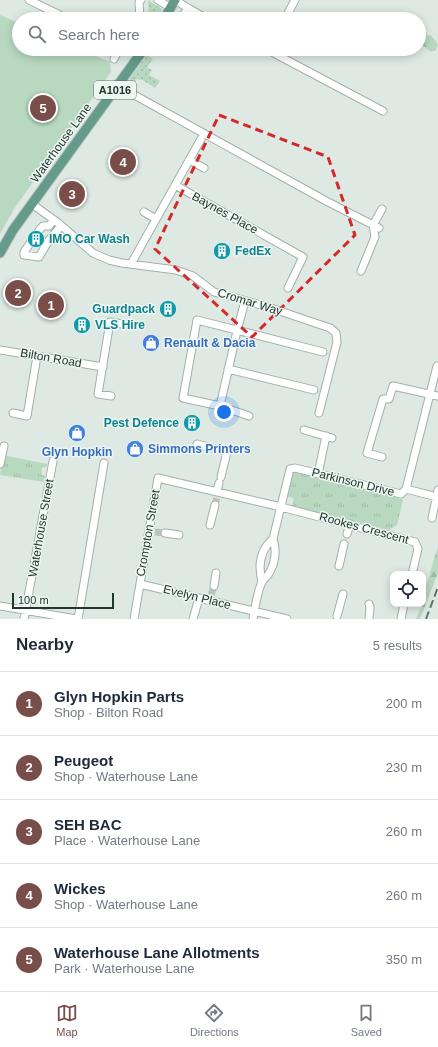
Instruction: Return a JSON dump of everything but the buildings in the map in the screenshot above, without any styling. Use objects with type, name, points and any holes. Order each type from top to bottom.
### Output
[{"type":"main road","points":[[168,12],[174,3]]},
{"type":"main road","name":"Waterhouse Lane","points":[[0,253],[13,230],[115,89],[136,56]]},
{"type":"street","points":[[29,0],[54,12]]},
{"type":"street","points":[[140,12],[139,2],[141,0]]},
{"type":"street","points":[[158,0],[174,3],[195,12]]},
{"type":"street","points":[[289,12],[295,0]]},
{"type":"street","points":[[185,12],[188,8]]},
{"type":"street","points":[[281,56],[382,111]]},
{"type":"street","points":[[115,89],[130,92],[376,227]]},
{"type":"street","points":[[131,264],[201,139]]},
{"type":"street","points":[[189,160],[204,168]]},
{"type":"street","name":"Baynes Place","points":[[175,185],[297,252],[303,257],[288,288]]},
{"type":"street","name":"Cromar Way","points":[[32,204],[99,257],[131,264],[176,270],[193,276],[214,292],[330,328],[336,333],[337,342],[319,413]]},
{"type":"street","points":[[361,270],[375,237],[376,227],[382,209]]},
{"type":"street","points":[[144,212],[156,219]]},
{"type":"street","points":[[43,226],[49,226],[54,220]]},
{"type":"street","points":[[43,226],[50,232],[49,240]]},
{"type":"street","points":[[43,226],[24,252],[24,255],[39,257],[49,240],[61,226]]},
{"type":"street","points":[[220,406],[245,301]]},
{"type":"street","points":[[249,416],[220,406],[183,398],[198,320],[323,352]]},
{"type":"street","points":[[111,396],[98,394],[110,322],[122,324]]},
{"type":"street","name":"Bilton Road","points":[[0,350],[103,367]]},
{"type":"street","points":[[13,413],[27,416],[37,356]]},
{"type":"street","name":"Parkinson Drive","points":[[262,582],[260,565],[261,558],[264,549],[272,539],[290,470],[295,468],[401,494],[406,489],[437,366]]},
{"type":"street","points":[[228,369],[314,390]]},
{"type":"street","points":[[382,456],[368,453],[383,399],[388,399],[393,386],[438,396]]},
{"type":"street","points":[[304,430],[329,437],[318,474]]},
{"type":"street","points":[[197,444],[227,452],[218,493]]},
{"type":"street","points":[[0,464],[4,446]]},
{"type":"street","name":"Waterhouse Street","points":[[24,619],[53,461]]},
{"type":"street","points":[[0,606],[77,619],[104,463]]},
{"type":"street","name":"Crompton Street","points":[[134,619],[140,584],[152,532],[158,478],[281,507]]},
{"type":"street","points":[[406,489],[437,494],[432,518]]},
{"type":"street","points":[[210,525],[215,505]]},
{"type":"street","name":"Rookes Crescent","points":[[281,507],[415,542],[418,549],[413,571]]},
{"type":"street","points":[[347,534],[350,524]]},
{"type":"street","points":[[165,533],[179,535]]},
{"type":"street","name":"Parkinson Drive","points":[[253,619],[262,582],[271,569],[274,561],[275,544],[272,539]]},
{"type":"street","points":[[339,566],[344,544]]},
{"type":"street","points":[[214,586],[216,573]]},
{"type":"street","name":"Evelyn Place","points":[[140,584],[199,598],[211,598],[254,611]]},
{"type":"street","points":[[337,616],[342,594]]},
{"type":"street","points":[[194,619],[199,598]]},
{"type":"street","points":[[369,604],[369,619]]},
{"type":"street","points":[[401,619],[403,607]]},
{"type":"street","points":[[254,611],[287,619]]},
{"type":"highlighted area","points":[[219,115],[328,157],[355,235],[252,337],[155,249]]},
{"type":"green space","points":[[148,0],[161,8],[161,12],[149,12]]},
{"type":"green space","points":[[0,15],[12,20],[12,56],[96,56],[110,62],[111,72],[14,209],[0,234]]},
{"type":"green space","points":[[426,35],[436,40],[438,45],[436,50],[431,52],[426,48]]},
{"type":"green space","points":[[146,56],[148,56],[153,59],[147,67],[152,70],[149,75],[160,81],[155,88],[141,79],[137,79],[133,86],[130,82],[130,78]]},
{"type":"green space","points":[[3,455],[47,464],[47,466],[42,468],[41,474],[45,476],[44,482],[0,475]]},
{"type":"green space","points":[[297,471],[390,495],[403,500],[397,525],[389,530],[292,506],[294,498],[284,496],[289,476]]},
{"type":"green space","points":[[438,548],[438,573],[426,604],[426,586]]},
{"type":"green space","points":[[421,607],[425,607],[420,619],[416,619]]},
{"type":"tunnel","points":[[215,505],[217,497]]},
{"type":"tunnel","points":[[155,532],[165,533]]},
{"type":"tunnel","points":[[211,595],[214,586]]},
{"type":"railway","points":[[426,619],[438,587]]},
{"type":"place","name":"Waterhouse Lane Allotments","points":[[43,108]]},
{"type":"place","name":"Wickes","points":[[123,162]]},
{"type":"place","name":"SEH BAC","points":[[72,194]]},
{"type":"place","name":"IMO Car Wash","points":[[36,239]]},
{"type":"place","name":"FedEx","points":[[222,251]]},
{"type":"place","name":"Peugeot","points":[[18,293]]},
{"type":"place","name":"Glyn Hopkin Parts","points":[[51,305]]},
{"type":"place","name":"Guardpack","points":[[168,309]]},
{"type":"place","name":"VLS Hire","points":[[82,325]]},
{"type":"place","name":"Renault & Dacia","points":[[151,343]]},
{"type":"place","name":"Pest Defence","points":[[192,423]]},
{"type":"place","name":"Glyn Hopkin","points":[[77,433]]},
{"type":"place","name":"Simmons Printers","points":[[135,449]]}]
